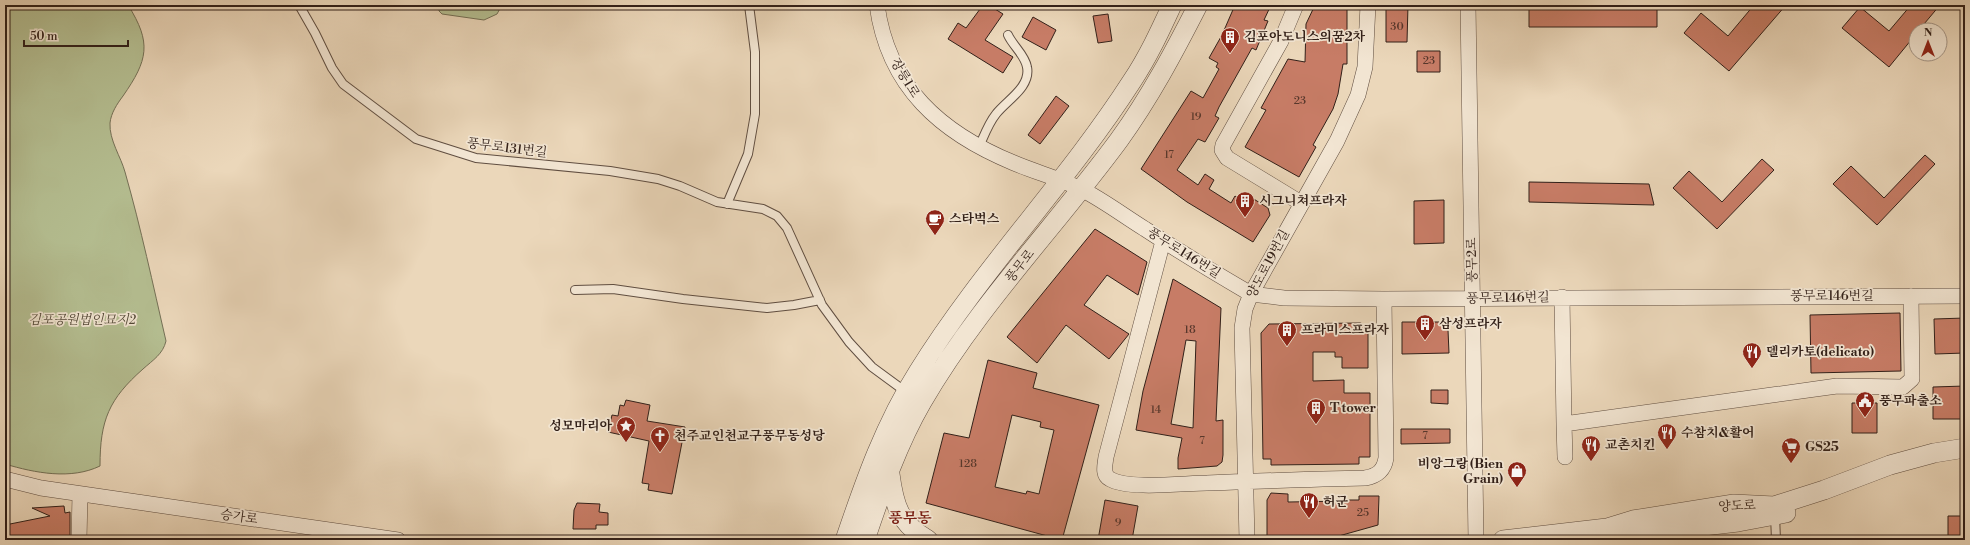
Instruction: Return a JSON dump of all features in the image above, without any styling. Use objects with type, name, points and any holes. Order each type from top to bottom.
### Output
[{"type":"street","name":"장릉1로","points":[[877,5],[883,32],[901,76],[912,94],[951,130],[979,147],[1060,181],[1081,188]]},
{"type":"street","name":"풍무로","points":[[845,540],[867,473],[882,438],[906,392],[937,342],[966,302],[1060,181],[1133,80],[1172,5]]},
{"type":"street","name":"풍무로","points":[[865,540],[890,470],[922,403],[944,367],[976,322],[1119,140],[1147,98],[1198,5]]},
{"type":"street","points":[[1296,5],[1281,41],[1222,150],[1227,158],[1301,203]]},
{"type":"street","name":"양도로19번길","points":[[1247,540],[1242,328],[1245,309],[1251,294],[1337,141],[1358,95],[1365,67],[1368,5]]},
{"type":"street","name":"풍무2로","points":[[1468,5],[1476,540]]},
{"type":"street","name":"풍무로146번길","points":[[1081,188],[1251,294],[1284,298],[1384,299],[1965,296]]},
{"type":"street","points":[[1164,241],[1106,457],[1104,471],[1110,480],[1134,484],[1372,477],[1382,470],[1386,458],[1384,299]]},
{"type":"street","points":[[1564,424],[1837,386],[1903,387],[1912,379],[1911,296]]},
{"type":"street","points":[[1562,297],[1565,457]]},
{"type":"street","name":"양도로","points":[[1584,540],[1738,522],[1774,511],[1890,465],[1934,453],[1965,448]]},
{"type":"street","name":"양도로","points":[[1503,540],[1607,528],[1632,520],[1734,504],[1774,511],[1809,506],[1891,474],[1936,461],[1965,457]]},
{"type":"street","points":[[890,470],[893,496],[900,514],[916,532],[928,540]]},
{"type":"street","name":"승가로","points":[[5,479],[33,487],[398,540]]},
{"type":"street","points":[[79,540],[80,494]]},
{"type":"lane","name":"풍무로131번길","points":[[299,5],[332,68],[343,84],[416,138],[476,158],[610,171],[658,179],[727,204],[763,209],[777,216],[787,228],[820,300],[849,342],[862,357],[884,377],[906,392]]},
{"type":"lane","points":[[727,204],[748,154],[755,114],[755,52],[749,5]]},
{"type":"lane","points":[[979,147],[989,124],[996,114],[1020,89],[1028,75],[1025,60],[1012,44],[1008,35]]},
{"type":"lane","points":[[575,290],[613,289],[683,299],[767,308],[820,300]]},
{"type":"lane","points":[[1774,511],[1776,540]]},
{"type":"green space","name":"김포공원법인묘지2","points":[[5,5],[128,5],[136,18],[144,41],[144,51],[138,72],[113,112],[110,129],[111,136],[123,166],[131,193],[166,341],[163,350],[131,380],[114,401],[105,423],[102,436],[100,466],[77,473],[53,474],[5,464]]},
{"type":"green space","points":[[439,5],[502,5],[497,14],[484,20],[442,14],[439,11]]},
{"type":"building","points":[[983,5],[999,5],[995,9],[1003,14],[985,40],[1013,57],[1003,73],[948,39],[958,23],[966,28]]},
{"type":"building","points":[[1235,5],[1271,5],[1264,20],[1268,21],[1256,50],[1252,48],[1219,107],[1215,116],[1219,118],[1205,142],[1198,139],[1177,170],[1198,185],[1205,174],[1214,180],[1209,189],[1231,203],[1235,196],[1245,203],[1249,196],[1268,208],[1270,215],[1253,242],[1187,202],[1141,169],[1191,91],[1203,98],[1219,69],[1216,67],[1218,63],[1209,58],[1222,35]]},
{"type":"building","points":[[1315,5],[1347,5],[1347,64],[1343,64],[1338,94],[1333,109],[1313,145],[1316,147],[1299,177],[1245,147],[1266,110],[1261,108],[1288,59],[1305,62],[1306,24]]},
{"type":"building","points":[[1386,5],[1408,5],[1407,42],[1386,42]]},
{"type":"building","points":[[1529,5],[1657,5],[1657,27],[1529,27]]},
{"type":"building","points":[[1754,5],[1786,5],[1729,71],[1684,33],[1701,13],[1728,36]]},
{"type":"building","points":[[1911,5],[1940,5],[1926,22],[1908,22],[1908,44],[1889,67],[1842,28],[1860,7],[1889,31]]},
{"type":"building","points":[[1108,14],[1112,41],[1098,43],[1093,16]]},
{"type":"building","points":[[1033,17],[1056,30],[1046,50],[1022,37]]},
{"type":"building","points":[[1417,51],[1440,51],[1440,72],[1417,72]]},
{"type":"building","points":[[1056,96],[1069,106],[1040,144],[1028,135]]},
{"type":"building","points":[[1925,155],[1935,164],[1877,225],[1833,184],[1851,166],[1884,198]]},
{"type":"building","points":[[1762,159],[1774,170],[1717,229],[1673,188],[1689,171],[1722,202]]},
{"type":"building","points":[[1529,182],[1649,184],[1654,205],[1529,202]]},
{"type":"building","points":[[1444,200],[1444,243],[1414,244],[1414,201]]},
{"type":"building","points":[[1095,229],[1147,262],[1138,295],[1107,275],[1084,305],[1129,334],[1109,359],[1066,325],[1037,363],[1007,337]]},
{"type":"building","points":[[1173,279],[1221,308],[1216,421],[1223,420],[1222,462],[1217,466],[1178,469],[1178,458],[1182,438],[1136,430],[1143,391]],"holes":[[[1186,340],[1196,341],[1193,428],[1171,424]]]},
{"type":"building","points":[[1900,313],[1901,371],[1811,373],[1810,315]]},
{"type":"building","points":[[1965,318],[1965,353],[1935,354],[1934,319]]},
{"type":"building","name":"삼성프라자","points":[[1402,322],[1439,322],[1448,330],[1449,353],[1402,354]]},
{"type":"building","name":"T tower","points":[[1361,323],[1368,329],[1368,368],[1342,368],[1342,357],[1335,357],[1335,352],[1313,352],[1313,381],[1344,380],[1344,393],[1370,393],[1370,457],[1359,457],[1359,464],[1271,465],[1271,459],[1263,459],[1261,333],[1269,324]]},
{"type":"building","points":[[988,360],[1037,373],[1033,388],[1099,405],[1062,540],[926,503],[944,433],[969,438]],"holes":[[[1012,415],[1041,422],[1040,427],[1054,430],[1039,494],[1027,491],[1026,494],[995,487]]]},
{"type":"building","points":[[1965,386],[1965,419],[1933,419],[1933,387]]},
{"type":"building","points":[[1431,390],[1448,390],[1448,404],[1431,403]]},
{"type":"building","points":[[626,400],[650,405],[647,421],[685,427],[672,494],[648,490],[649,484],[642,483],[649,441],[608,432],[612,415],[618,416],[620,405],[624,406]]},
{"type":"building","name":"풍무파출소","points":[[1852,403],[1877,403],[1877,433],[1852,433]]},
{"type":"building","points":[[1401,429],[1450,429],[1450,443],[1401,444]]},
{"type":"building","points":[[1271,493],[1288,494],[1288,502],[1348,501],[1359,500],[1359,496],[1379,496],[1378,525],[1328,539],[1267,540],[1267,500]]},
{"type":"building","points":[[1105,500],[1138,506],[1132,540],[1098,540]]},
{"type":"building","points":[[577,503],[600,504],[599,512],[608,513],[608,525],[596,525],[596,529],[573,529],[574,510]]},
{"type":"building","points":[[64,506],[65,513],[70,512],[70,540],[5,540],[5,525],[50,516],[32,508]]},
{"type":"building","points":[[1948,516],[1965,516],[1965,540],[1948,540]]},
{"type":"place","name":"김포아도니스의꿈2차","points":[[1230,54]]},
{"type":"place","name":"시그니쳐프라자","points":[[1245,218]]},
{"type":"place","name":"스타벅스","points":[[935,236]]},
{"type":"place","name":"삼성프라자","points":[[1425,341]]},
{"type":"place","name":"프라미스프라자","points":[[1287,347]]},
{"type":"place","name":"델리카토(delicato)","points":[[1752,369]]},
{"type":"place","name":"풍무파출소","points":[[1865,418]]},
{"type":"place","name":"T tower","points":[[1316,425]]},
{"type":"place","name":"성모마리아","points":[[626,443]]},
{"type":"place","name":"수참치&활어","points":[[1667,450]]},
{"type":"place","name":"천주교인천교구풍무동성당","points":[[660,453]]},
{"type":"place","name":"교촌치킨","points":[[1591,462]]},
{"type":"place","name":"GS25","points":[[1791,464]]},
{"type":"place","name":"비앙그랑 (Bien Grain)","points":[[1517,488]]},
{"type":"place","name":"허군","points":[[1309,519]]},
{"type":"district","name":"풍무동","points":[[910,518]]}]
